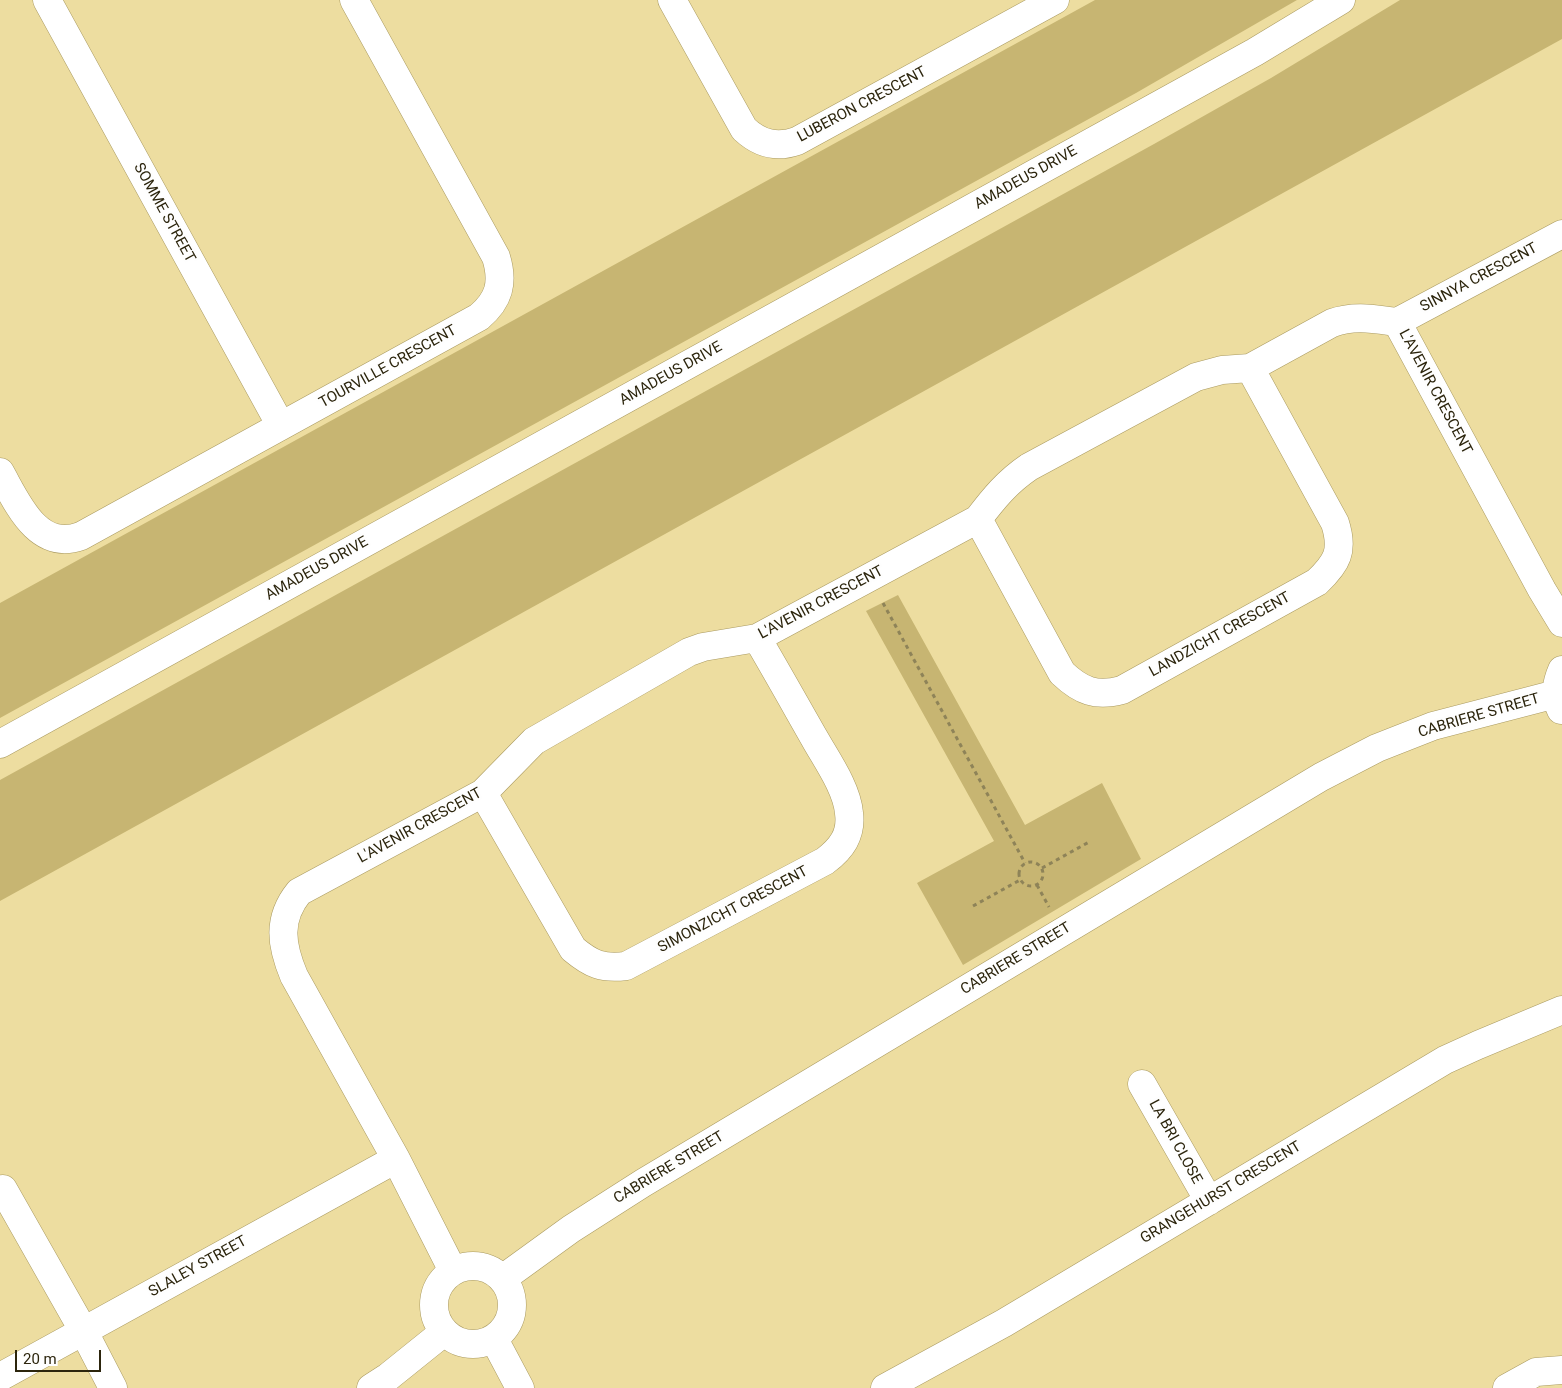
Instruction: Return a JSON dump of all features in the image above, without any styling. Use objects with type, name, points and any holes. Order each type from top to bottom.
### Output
[{"type":"street","name":"SOMME STREET","points":[[47,0],[281,426]]},
{"type":"street","name":"TOURVILLE CRESCENT","points":[[0,472],[22,512],[32,524],[54,538],[72,539],[479,317],[489,308],[496,297],[500,285],[499,266],[496,258],[354,0]]},
{"type":"street","name":"LUBERON CRESCENT","points":[[672,0],[744,129],[751,136],[759,140],[778,145],[788,145],[797,142],[1055,0]]},
{"type":"street","name":"AMADEUS DRIVE","points":[[0,744],[1246,57],[1341,0]]},
{"type":"street","name":"SINNYA CRESCENT","points":[[1397,322],[1562,234]]},
{"type":"street","name":"L'AVENIR CRESCENT","points":[[453,1271],[396,1159],[294,976],[284,947],[284,927],[293,900],[299,892],[483,793],[534,741],[689,652],[757,638],[978,519],[1000,491],[1013,478],[1029,467],[1196,376],[1222,370],[1250,368],[1332,322],[1359,317],[1397,322],[1537,581],[1562,623]]},
{"type":"street","name":"LANDZICHT CRESCENT","points":[[978,519],[1062,673],[1071,681],[1090,692],[1111,693],[1122,690],[1292,596],[1317,582],[1331,569],[1338,552],[1339,536],[1334,523],[1250,368]]},
{"type":"street","name":"SIMONZICHT CRESCENT","points":[[483,793],[573,949],[591,963],[607,967],[626,966],[825,861],[836,852],[846,839],[850,813],[832,768],[757,638]]},
{"type":"street","name":"CABRIERE STREET","points":[[502,1279],[570,1229],[643,1183],[1321,777],[1378,748],[1433,726],[1560,692]]},
{"type":"street","name":"GRANGEHURST CRESCENT","points":[[885,1388],[1004,1323],[1445,1060],[1562,1010]]},
{"type":"street","name":"LA BRI CLOSE","points":[[1142,1084],[1209,1201]]},
{"type":"street","name":"SLALEY STREET","points":[[0,1377],[396,1159]]},
{"type":"street","points":[[3,1189],[83,1330],[113,1388]]},
{"type":"street","points":[[463,1267],[479,1267],[494,1272],[509,1288],[513,1310],[503,1332],[494,1339],[484,1344],[462,1343],[452,1339],[438,1323],[434,1314],[435,1294],[439,1285],[453,1271],[463,1267]]},
{"type":"street","points":[[372,1388],[444,1332]]},
{"type":"street","points":[[494,1339],[520,1388]]},
{"type":"street","points":[[1507,1388],[1536,1372],[1562,1370]]},
{"type":"path","points":[[869,578],[1025,863]]},
{"type":"path","points":[[1042,868],[1088,842]]},
{"type":"path","points":[[1034,862],[1042,868],[1043,877],[1037,885],[1028,886],[1020,880],[1019,870],[1025,863],[1034,862]]},
{"type":"path","points":[[973,906],[1020,880]]},
{"type":"shaded area","points":[[1095,0],[1297,0],[1136,93],[0,718],[0,603]]},
{"type":"shaded area","points":[[1400,0],[1562,0],[1562,39],[0,901],[0,780],[1154,144],[1271,78]]},
{"type":"shaded area","points":[[898,595],[1025,825],[1102,783],[1141,859],[963,965],[917,883],[994,841],[866,611]]}]
